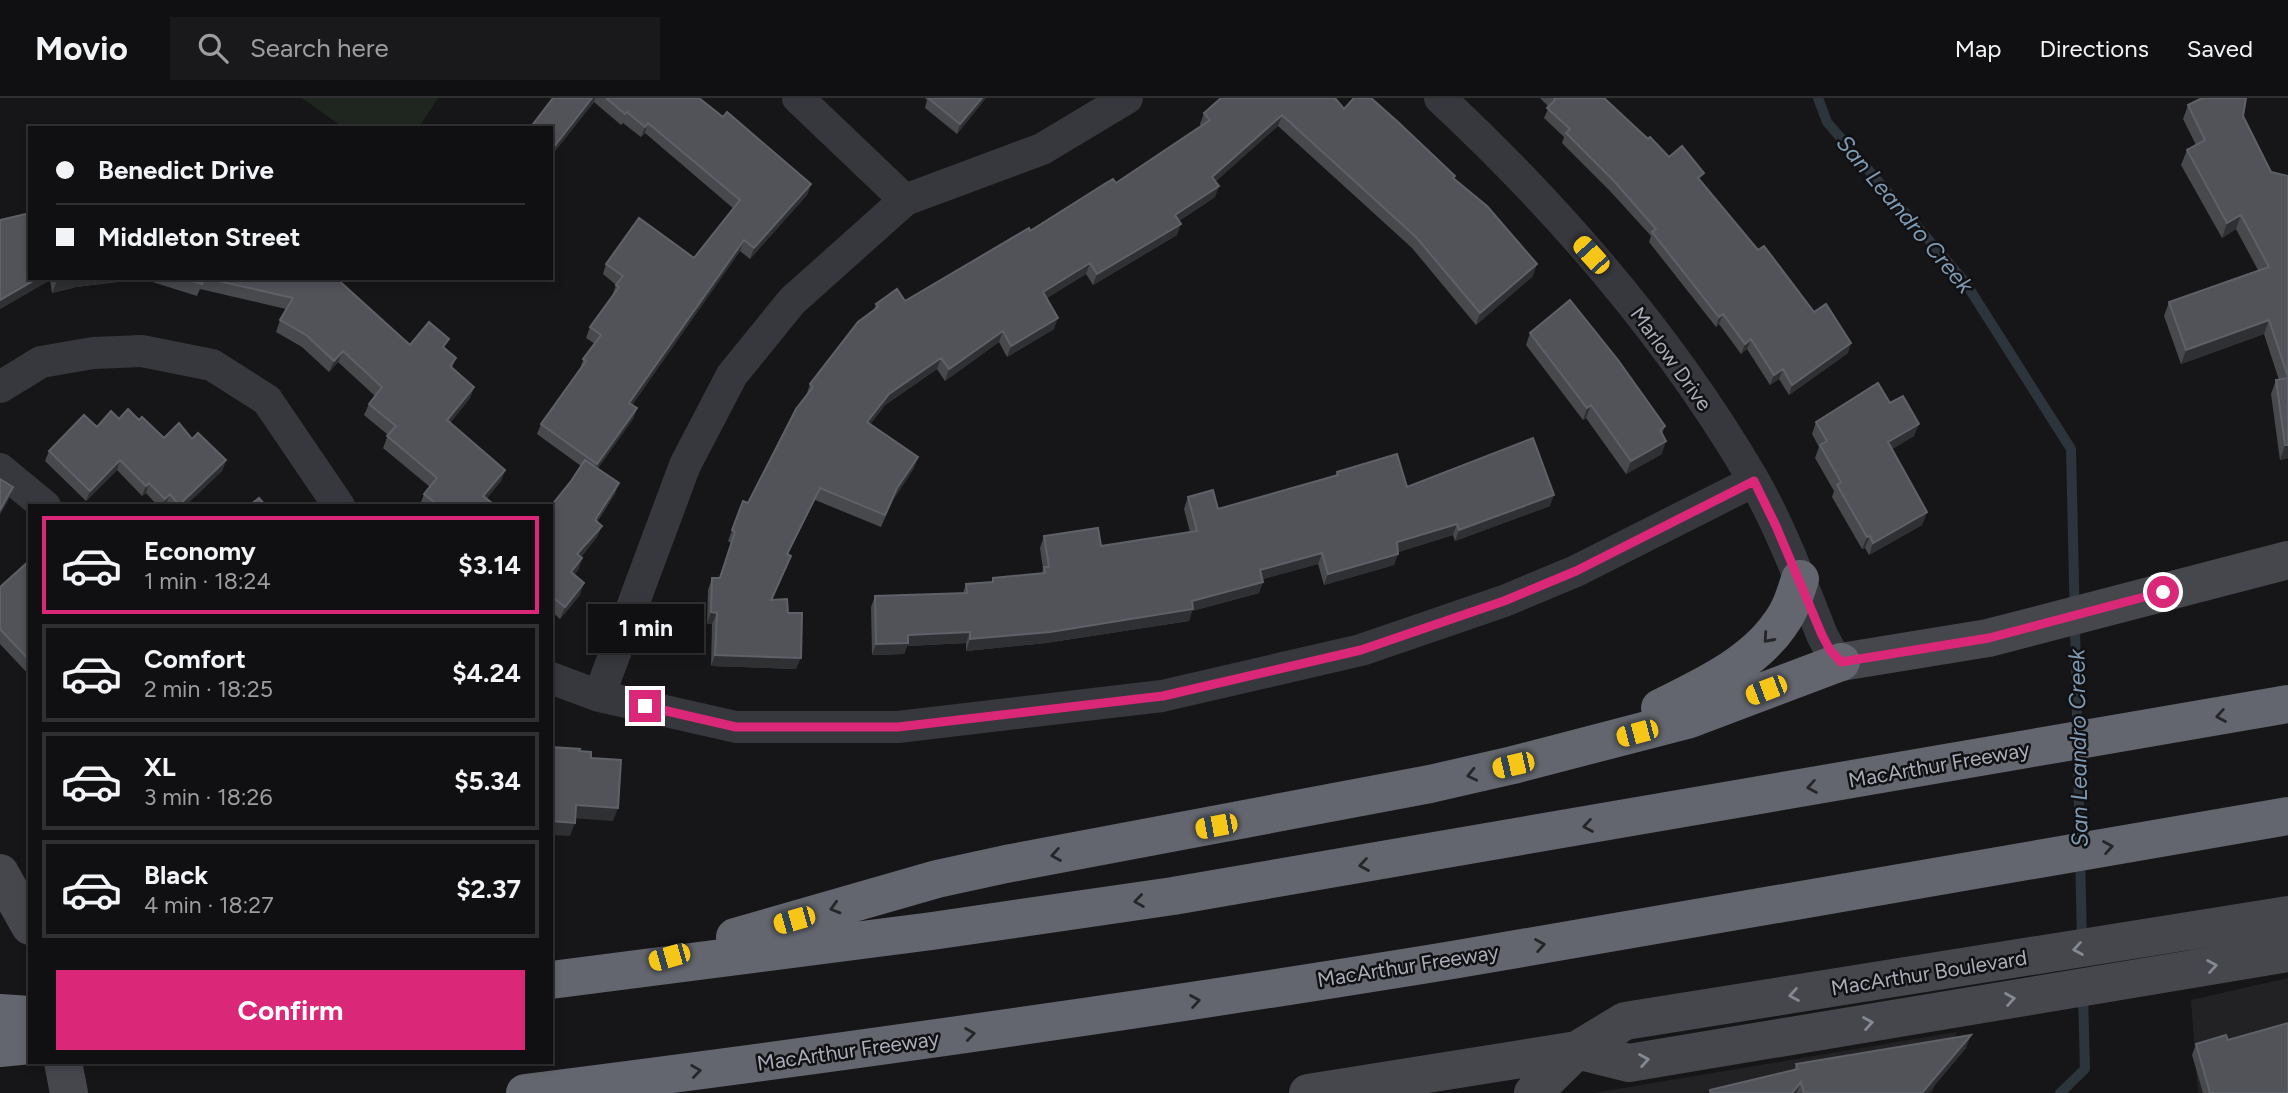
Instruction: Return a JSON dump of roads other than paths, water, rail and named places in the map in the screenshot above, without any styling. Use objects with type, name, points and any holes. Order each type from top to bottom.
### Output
[{"type":"highway","points":[[1585,747],[1720,677],[1762,645],[1780,624],[1792,603],[1800,579]]},
{"type":"highway","points":[[619,971],[937,879],[1430,784],[1585,747],[1690,719],[1841,662]]},
{"type":"highway","name":"MacArthur Freeway","points":[[553,980],[932,931],[1173,896],[2288,704]]},
{"type":"highway","name":"MacArthur Freeway","points":[[525,1093],[950,1037],[1238,994],[2288,816]]},
{"type":"highway","points":[[0,1013],[28,1016]]},
{"type":"highway","points":[[0,1048],[28,1045]]},
{"type":"highway","points":[[571,1093],[628,1080]]},
{"type":"main road","points":[[1841,662],[1989,638],[2288,560]]},
{"type":"main road","points":[[0,873],[28,924]]},
{"type":"main road","name":"MacArthur Boulevard","points":[[1533,1093],[1577,1050],[1625,1021],[2288,915]]},
{"type":"main road","points":[[0,934],[28,928]]},
{"type":"main road","name":"MacArthur Boulevard","points":[[1308,1093],[1577,1050],[1629,1063],[2288,953]]},
{"type":"main road","points":[[63,1064],[69,1093]]},
{"type":"street","points":[[798,98],[905,200]]},
{"type":"street","points":[[599,696],[685,465],[732,375],[792,301],[905,200],[1042,149],[1127,98]]},
{"type":"street","name":"Marlow Drive","points":[[1440,98],[1487,142],[1591,255],[1685,374],[1754,481],[1800,579],[1822,635],[1841,662]]},
{"type":"street","points":[[0,387],[41,362],[93,352],[142,351],[212,365],[267,400],[339,504]]},
{"type":"street","points":[[0,469],[43,504]]},
{"type":"street","points":[[553,679],[599,696],[736,727],[898,727],[1163,696],[1361,650],[1504,601],[1576,571],[1754,481]]},
{"type":"waterway","name":"San Leandro Creek","points":[[1818,98],[1827,122],[1965,282],[2071,449],[2082,942]]},
{"type":"waterway","name":"San Leandro Creek","points":[[2060,1093],[2085,1069],[2083,994]]}]
